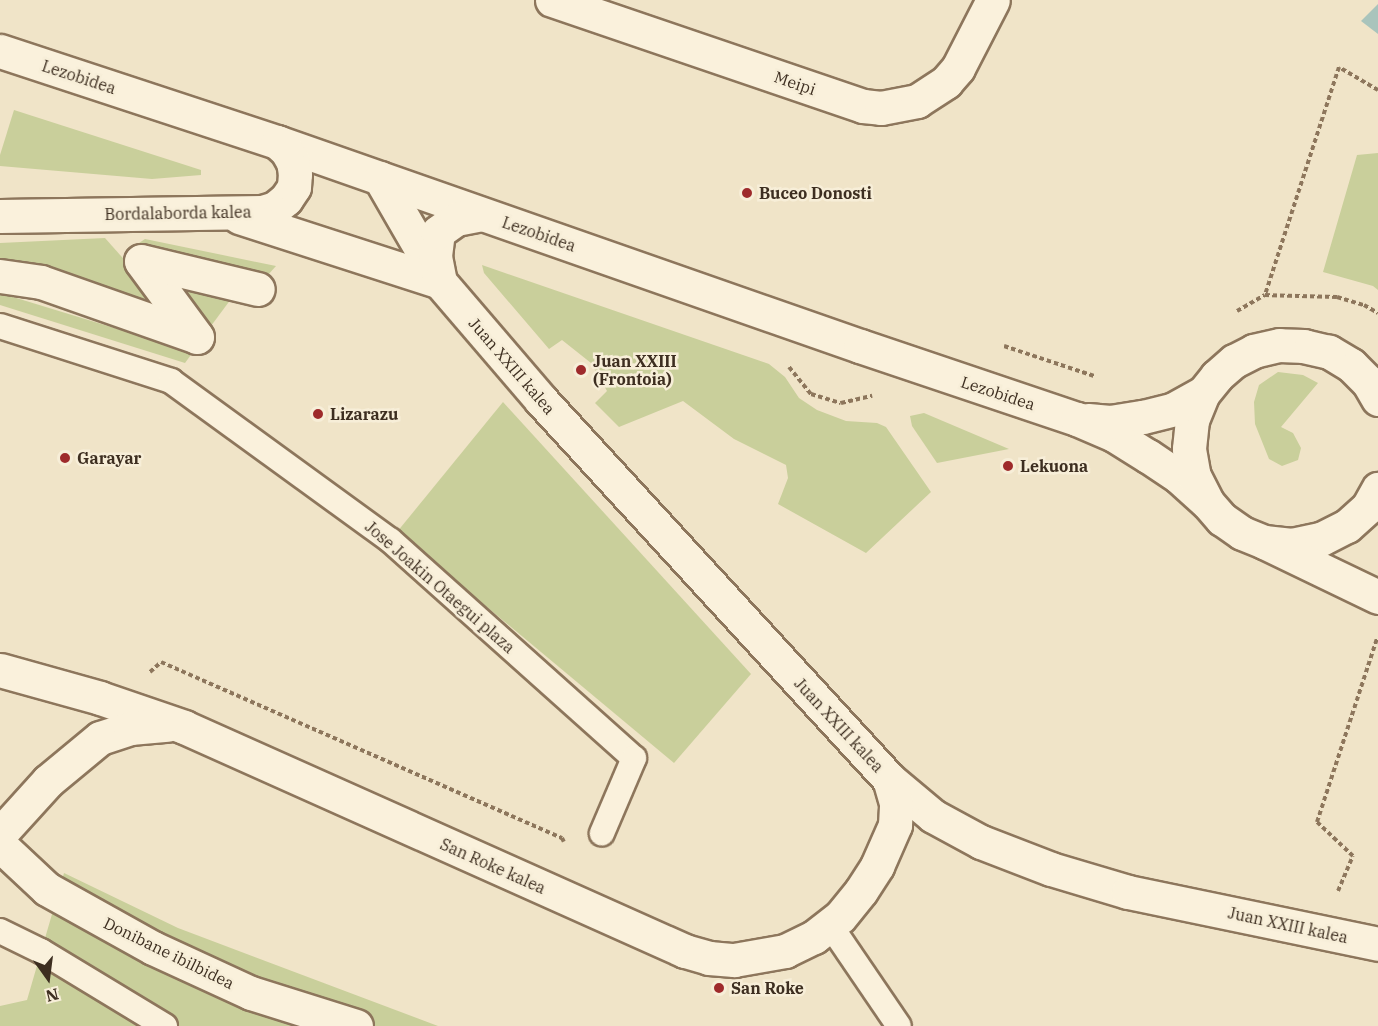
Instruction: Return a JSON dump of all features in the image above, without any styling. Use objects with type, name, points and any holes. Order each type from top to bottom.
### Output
[{"type":"street","name":"Meipi","points":[[552,0],[863,106],[881,108],[916,101],[946,82],[958,68],[993,0]]},
{"type":"street","name":"Lezobidea","points":[[0,51],[277,142],[1077,419],[1114,435],[1179,477],[1222,519],[1242,533],[1378,597]]},
{"type":"street","name":"Bordalaborda kalea","points":[[0,216],[262,212],[275,208],[286,199],[294,187],[296,174],[287,151],[277,142]]},
{"type":"street","name":"Juan XXIII kalea","points":[[380,178],[440,282],[540,400],[889,779],[933,816],[981,842],[1051,869],[1128,892],[1378,944]]},
{"type":"street","points":[[226,213],[440,282],[435,256],[438,232],[456,219],[481,214]]},
{"type":"street","points":[[0,276],[41,282],[196,337],[108,214]]},
{"type":"street","points":[[141,261],[258,289]]},
{"type":"street","points":[[1207,502],[1194,476],[1189,448],[1192,420],[1203,393],[1234,361],[1254,351],[1279,345],[1304,346],[1329,352],[1351,365],[1368,382],[1378,399]]},
{"type":"street","name":"Lezobidea","points":[[1077,419],[1110,422],[1143,417],[1174,409],[1203,393]]},
{"type":"street","points":[[1264,542],[1293,545],[1321,539],[1347,526],[1368,507],[1378,489]]},
{"type":"street","name":"San Roke kalea","points":[[0,670],[100,698],[184,727],[685,951],[734,960],[760,958],[784,951],[814,937],[830,925],[861,891],[877,866],[895,825],[896,803],[889,779]]},
{"type":"street","points":[[0,834],[48,781],[83,749],[100,738],[130,728],[148,725],[184,727]]},
{"type":"street","name":"Donibane ibilbidea","points":[[0,845],[47,889],[153,948],[250,993],[356,1026]]},
{"type":"lane","name":"Jose Joakin Otaegui plaza","points":[[0,326],[171,381],[390,540],[634,758],[602,833]]},
{"type":"lane","points":[[830,925],[899,1026]]},
{"type":"lane","points":[[0,931],[41,951],[165,1026]]},
{"type":"path","points":[[1265,295],[1339,67],[1378,90]]},
{"type":"path","points":[[1236,312],[1265,295],[1337,297],[1364,305],[1378,313]]},
{"type":"path","points":[[998,344],[1099,377]]},
{"type":"path","points":[[786,363],[811,394],[841,403]]},
{"type":"path","points":[[1338,895],[1338,888],[1353,856],[1317,822],[1378,635]]},
{"type":"green space","points":[[14,110],[201,170],[201,175],[152,179],[0,166],[0,155]]},
{"type":"green space","points":[[1378,153],[1378,290],[1373,286],[1323,272],[1357,155]]},
{"type":"green space","points":[[105,238],[184,327],[0,270],[0,243]]},
{"type":"green space","points":[[145,239],[276,266],[267,276],[136,245]]},
{"type":"green space","points":[[482,265],[769,364],[785,377],[799,398],[817,410],[846,421],[877,423],[886,427],[931,492],[866,553],[778,504],[788,478],[786,465],[734,439],[683,401],[619,427],[595,403],[607,391],[591,363],[562,340],[549,349],[484,273]]},
{"type":"green space","points":[[161,279],[234,295],[208,330]]},
{"type":"green space","points":[[0,293],[193,352],[185,363],[0,305]]},
{"type":"green space","points":[[1278,372],[1303,375],[1318,383],[1281,427],[1293,433],[1301,448],[1298,460],[1282,466],[1269,459],[1255,424],[1254,402],[1259,385]]},
{"type":"green space","points":[[503,402],[751,674],[674,763],[397,532]]},
{"type":"green space","points":[[924,413],[1009,449],[937,463],[912,426],[910,416]]},
{"type":"green space","points":[[64,873],[178,928],[438,1026],[0,1026],[0,1006],[27,1000]]},
{"type":"water","points":[[1378,4],[1378,34],[1361,21]]},
{"type":"place","name":"Buceo Donosti","points":[[747,193]]},
{"type":"place","name":"Juan XXIII (Frontoia)","points":[[581,370]]},
{"type":"place","name":"Lizarazu","points":[[318,414]]},
{"type":"place","name":"Garayar","points":[[65,458]]},
{"type":"place","name":"Lekuona","points":[[1008,466]]},
{"type":"place","name":"San Roke","points":[[719,988]]}]
